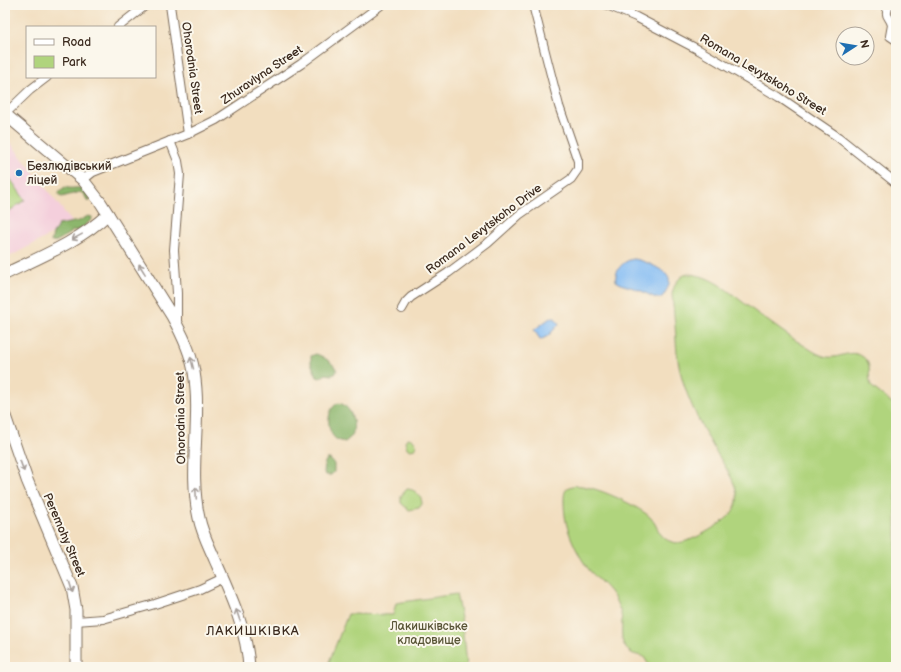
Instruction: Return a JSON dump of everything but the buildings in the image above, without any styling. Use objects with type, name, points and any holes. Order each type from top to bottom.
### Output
[{"type":"street","points":[[119,26],[146,5]]},
{"type":"street","name":"Ohorodnia Street","points":[[170,5],[188,134]]},
{"type":"street","name":"Zhuravlyna Street","points":[[83,180],[88,175],[99,170],[188,134],[229,112],[289,73],[381,5]]},
{"type":"street","name":"Romana Levytskoho Drive","points":[[402,309],[411,297],[453,270],[488,243],[519,215],[566,183],[577,172],[578,161],[559,106],[533,5]]},
{"type":"street","name":"Romana Levytskoho Street","points":[[607,5],[636,17],[694,46],[779,96],[838,137],[896,183]]},
{"type":"street","points":[[889,5],[886,13],[887,18],[892,25],[890,34],[896,40]]},
{"type":"street","points":[[46,78],[30,90],[5,114],[83,180],[96,195],[177,325]]},
{"type":"street","name":"Ohorodnia Street","points":[[170,141],[178,162],[180,174],[174,250],[177,293],[177,325],[189,353],[195,381],[196,485],[198,510],[205,536],[242,629],[247,647],[249,667]]},
{"type":"street","points":[[5,274],[79,236],[96,225],[108,214]]},
{"type":"street","name":"Peremohy Street","points":[[5,416],[32,492],[72,587],[76,621],[76,667]]},
{"type":"street","points":[[76,621],[103,619],[155,604],[200,589],[223,578]]},
{"type":"shaded area","name":"Безлюдівський ліцей","points":[[5,136],[73,223],[5,259]]},
{"type":"green space","points":[[5,171],[25,200],[5,214]]},
{"type":"green space","points":[[65,187],[85,189],[90,201],[88,202],[84,194],[80,192],[62,197],[60,196],[58,192]]},
{"type":"green space","points":[[88,216],[92,217],[92,219],[80,230],[73,231],[57,241],[51,242],[58,225],[79,221]]},
{"type":"green space","points":[[687,274],[696,275],[714,282],[730,292],[780,330],[818,354],[836,357],[854,353],[859,354],[868,364],[870,383],[872,387],[896,406],[896,667],[650,667],[644,657],[631,653],[626,648],[622,639],[621,614],[615,599],[587,567],[570,535],[564,510],[564,497],[566,490],[569,487],[586,487],[611,495],[644,512],[653,520],[664,538],[678,543],[693,539],[717,525],[731,514],[737,501],[736,489],[733,482],[698,418],[680,372],[672,294],[677,282],[681,277]]},
{"type":"green space","points":[[316,354],[325,358],[336,368],[337,371],[335,374],[326,374],[320,378],[317,377],[311,363],[311,356]]},
{"type":"green space","points":[[339,403],[350,412],[353,422],[352,436],[345,442],[339,441],[333,436],[329,426],[332,409]]},
{"type":"green space","points":[[407,438],[412,439],[416,445],[415,449],[410,450],[407,448],[405,442]]},
{"type":"green space","points":[[327,459],[330,459],[334,464],[334,472],[331,475],[326,475],[324,473],[325,462]]},
{"type":"green space","points":[[407,489],[413,490],[419,496],[422,504],[419,508],[409,510],[401,503],[401,496]]},
{"type":"green space","name":"Лакишківське кладовище","points":[[456,594],[462,623],[466,667],[327,667],[348,614],[393,615],[396,603]]},
{"type":"water","points":[[634,259],[654,266],[664,272],[667,276],[669,279],[669,285],[662,297],[655,297],[616,281],[620,266],[627,261]]},
{"type":"water","points":[[550,318],[555,318],[559,324],[548,336],[540,339],[534,330]]},
{"type":"place","name":"Безлюдівський ліцей","points":[[19,173]]},
{"type":"district","name":"ЛАКИШКІВКА","points":[[253,631]]}]
